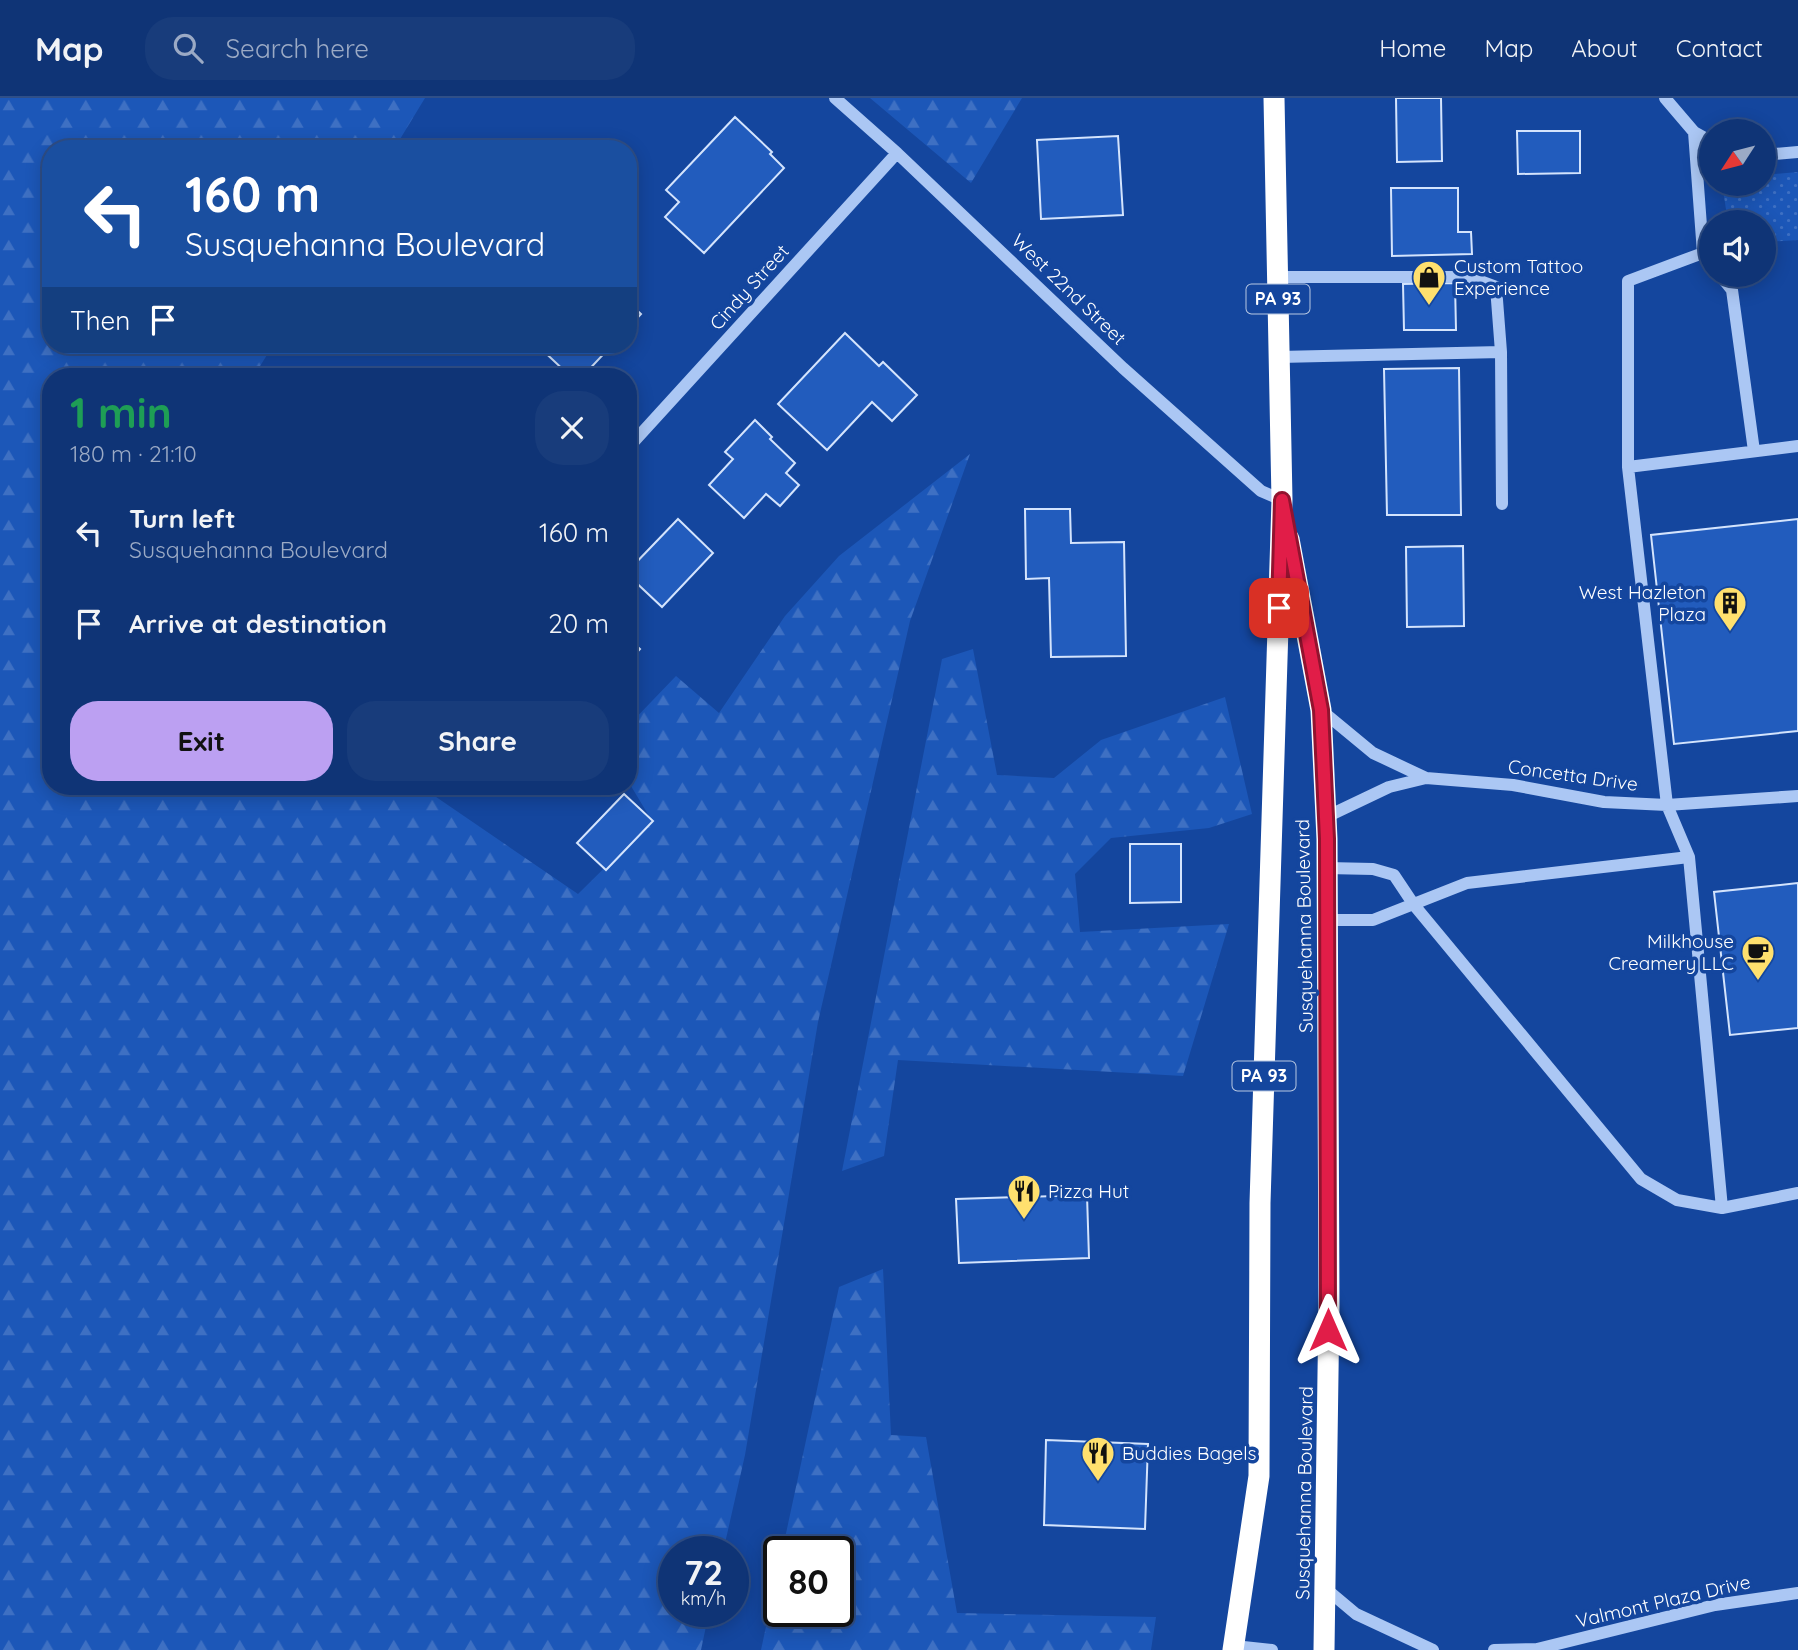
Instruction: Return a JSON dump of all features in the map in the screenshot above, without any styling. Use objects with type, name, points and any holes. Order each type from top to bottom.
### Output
[{"type":"highway","name":"Susquehanna Boulevard","points":[[1234,1648],[1259,1476],[1260,1203],[1282,500],[1274,98]]},
{"type":"highway","name":"Susquehanna Boulevard","points":[[1282,500],[1321,710],[1326,817],[1329,1305],[1324,1650]]},
{"type":"street","name":"West 22nd Street","points":[[835,98],[897,153],[1123,368],[1261,491],[1282,500]]},
{"type":"street","points":[[1665,98],[1699,135]]},
{"type":"street","points":[[1694,132],[1700,210]]},
{"type":"street","points":[[1776,154],[1798,152]]},
{"type":"street","name":"Cindy Street","points":[[637,438],[897,153]]},
{"type":"street","points":[[1699,254],[1628,281],[1628,467],[1667,806],[1689,858],[1722,1209]]},
{"type":"street","points":[[1277,277],[1469,277],[1496,287],[1501,352],[1502,504]]},
{"type":"street","points":[[1730,287],[1754,451]]},
{"type":"street","points":[[1279,357],[1501,352]]},
{"type":"street","points":[[1628,467],[1798,446]]},
{"type":"street","name":"Concetta Drive","points":[[1321,710],[1373,753],[1426,778]]},
{"type":"street","name":"Concetta Drive","points":[[1326,817],[1389,787],[1426,778],[1513,785],[1604,802],[1667,806],[1798,796]]},
{"type":"street","points":[[1327,920],[1373,920],[1466,883],[1689,858]]},
{"type":"street","points":[[1327,868],[1373,869],[1394,875],[1414,905],[1641,1179],[1677,1200],[1722,1209],[1798,1193]]},
{"type":"street","points":[[1325,1588],[1356,1614],[1433,1650]]},
{"type":"street","name":"Valmont Plaza Drive","points":[[1494,1650],[1537,1650],[1715,1605],[1798,1592]]},
{"type":"street","points":[[1234,1648],[1272,1650]]},
{"type":"green space","points":[[0,98],[425,98],[399,140],[42,140],[42,354],[267,354],[259,368],[42,368],[42,795],[433,795],[578,894],[652,821],[636,795],[637,717],[676,676],[719,713],[785,616],[839,556],[970,454],[910,621],[818,1022],[745,1455],[727,1536],[658,1536],[658,1627],[706,1627],[701,1650],[0,1650]]},
{"type":"green space","points":[[870,98],[1022,98],[971,183]]},
{"type":"green space","points":[[1798,172],[1798,240],[1776,241],[1776,210],[1726,210],[1724,196],[1776,196],[1776,174]]},
{"type":"green space","points":[[973,649],[997,775],[1054,778],[1101,740],[1225,697],[1252,814],[1209,828],[1111,838],[1075,874],[1080,932],[1229,924],[1183,1076],[898,1060],[884,1156],[842,1171],[942,659]]},
{"type":"green space","points":[[883,1269],[891,1435],[926,1437],[957,1613],[1156,1617],[1151,1650],[761,1650],[766,1627],[854,1627],[854,1536],[785,1536],[839,1287]]},
{"type":"building","points":[[1396,98],[1441,98],[1442,161],[1397,162]]},
{"type":"building","points":[[735,117],[772,152],[770,154],[784,168],[704,253],[665,217],[679,202],[666,190]]},
{"type":"building","points":[[1517,131],[1580,131],[1580,173],[1518,174]]},
{"type":"building","points":[[1118,136],[1123,215],[1041,219],[1037,140]]},
{"type":"building","points":[[1391,188],[1458,188],[1458,232],[1471,232],[1472,254],[1392,256]]},
{"type":"building","name":"Custom Tattoo Experience","points":[[1455,283],[1456,330],[1404,330],[1403,284]]},
{"type":"building","points":[[845,333],[879,366],[883,362],[917,395],[892,421],[872,402],[827,450],[778,404]]},
{"type":"building","points":[[547,354],[604,354],[590,368],[561,368]]},
{"type":"building","points":[[1459,368],[1461,515],[1387,515],[1384,369]]},
{"type":"building","points":[[755,420],[795,463],[786,473],[799,485],[780,506],[766,494],[744,518],[709,485],[733,459],[725,452]]},
{"type":"building","points":[[1025,509],[1070,509],[1071,543],[1124,542],[1126,656],[1051,657],[1049,578],[1026,579]]},
{"type":"building","points":[[678,519],[713,553],[662,607],[637,583],[637,562]]},
{"type":"building","name":"West Hazleton Plaza","points":[[1798,519],[1798,731],[1674,744],[1651,535]]},
{"type":"building","points":[[1463,546],[1464,626],[1407,627],[1406,547]]},
{"type":"building","points":[[623,795],[653,821],[606,870],[577,843]]},
{"type":"building","points":[[1130,844],[1181,844],[1181,902],[1130,903]]},
{"type":"building","points":[[1798,883],[1798,1028],[1730,1035],[1714,892]]},
{"type":"building","points":[[1087,1195],[1089,1258],[959,1263],[956,1199]]},
{"type":"building","points":[[1046,1440],[1148,1444],[1145,1529],[1044,1525]]},
{"type":"place","name":"Custom Tattoo Experience","points":[[1429,307]]},
{"type":"place","name":"West Hazleton Plaza","points":[[1730,633]]},
{"type":"place","name":"Milkhouse Creamery LLC","points":[[1758,982]]},
{"type":"place","name":"Pizza Hut","points":[[1024,1221]]},
{"type":"place","name":"Buddies Bagels","points":[[1098,1483]]},
{"type":"route","points":[[1279,608],[1282,500],[1321,710],[1327,839],[1328,1330]]}]
